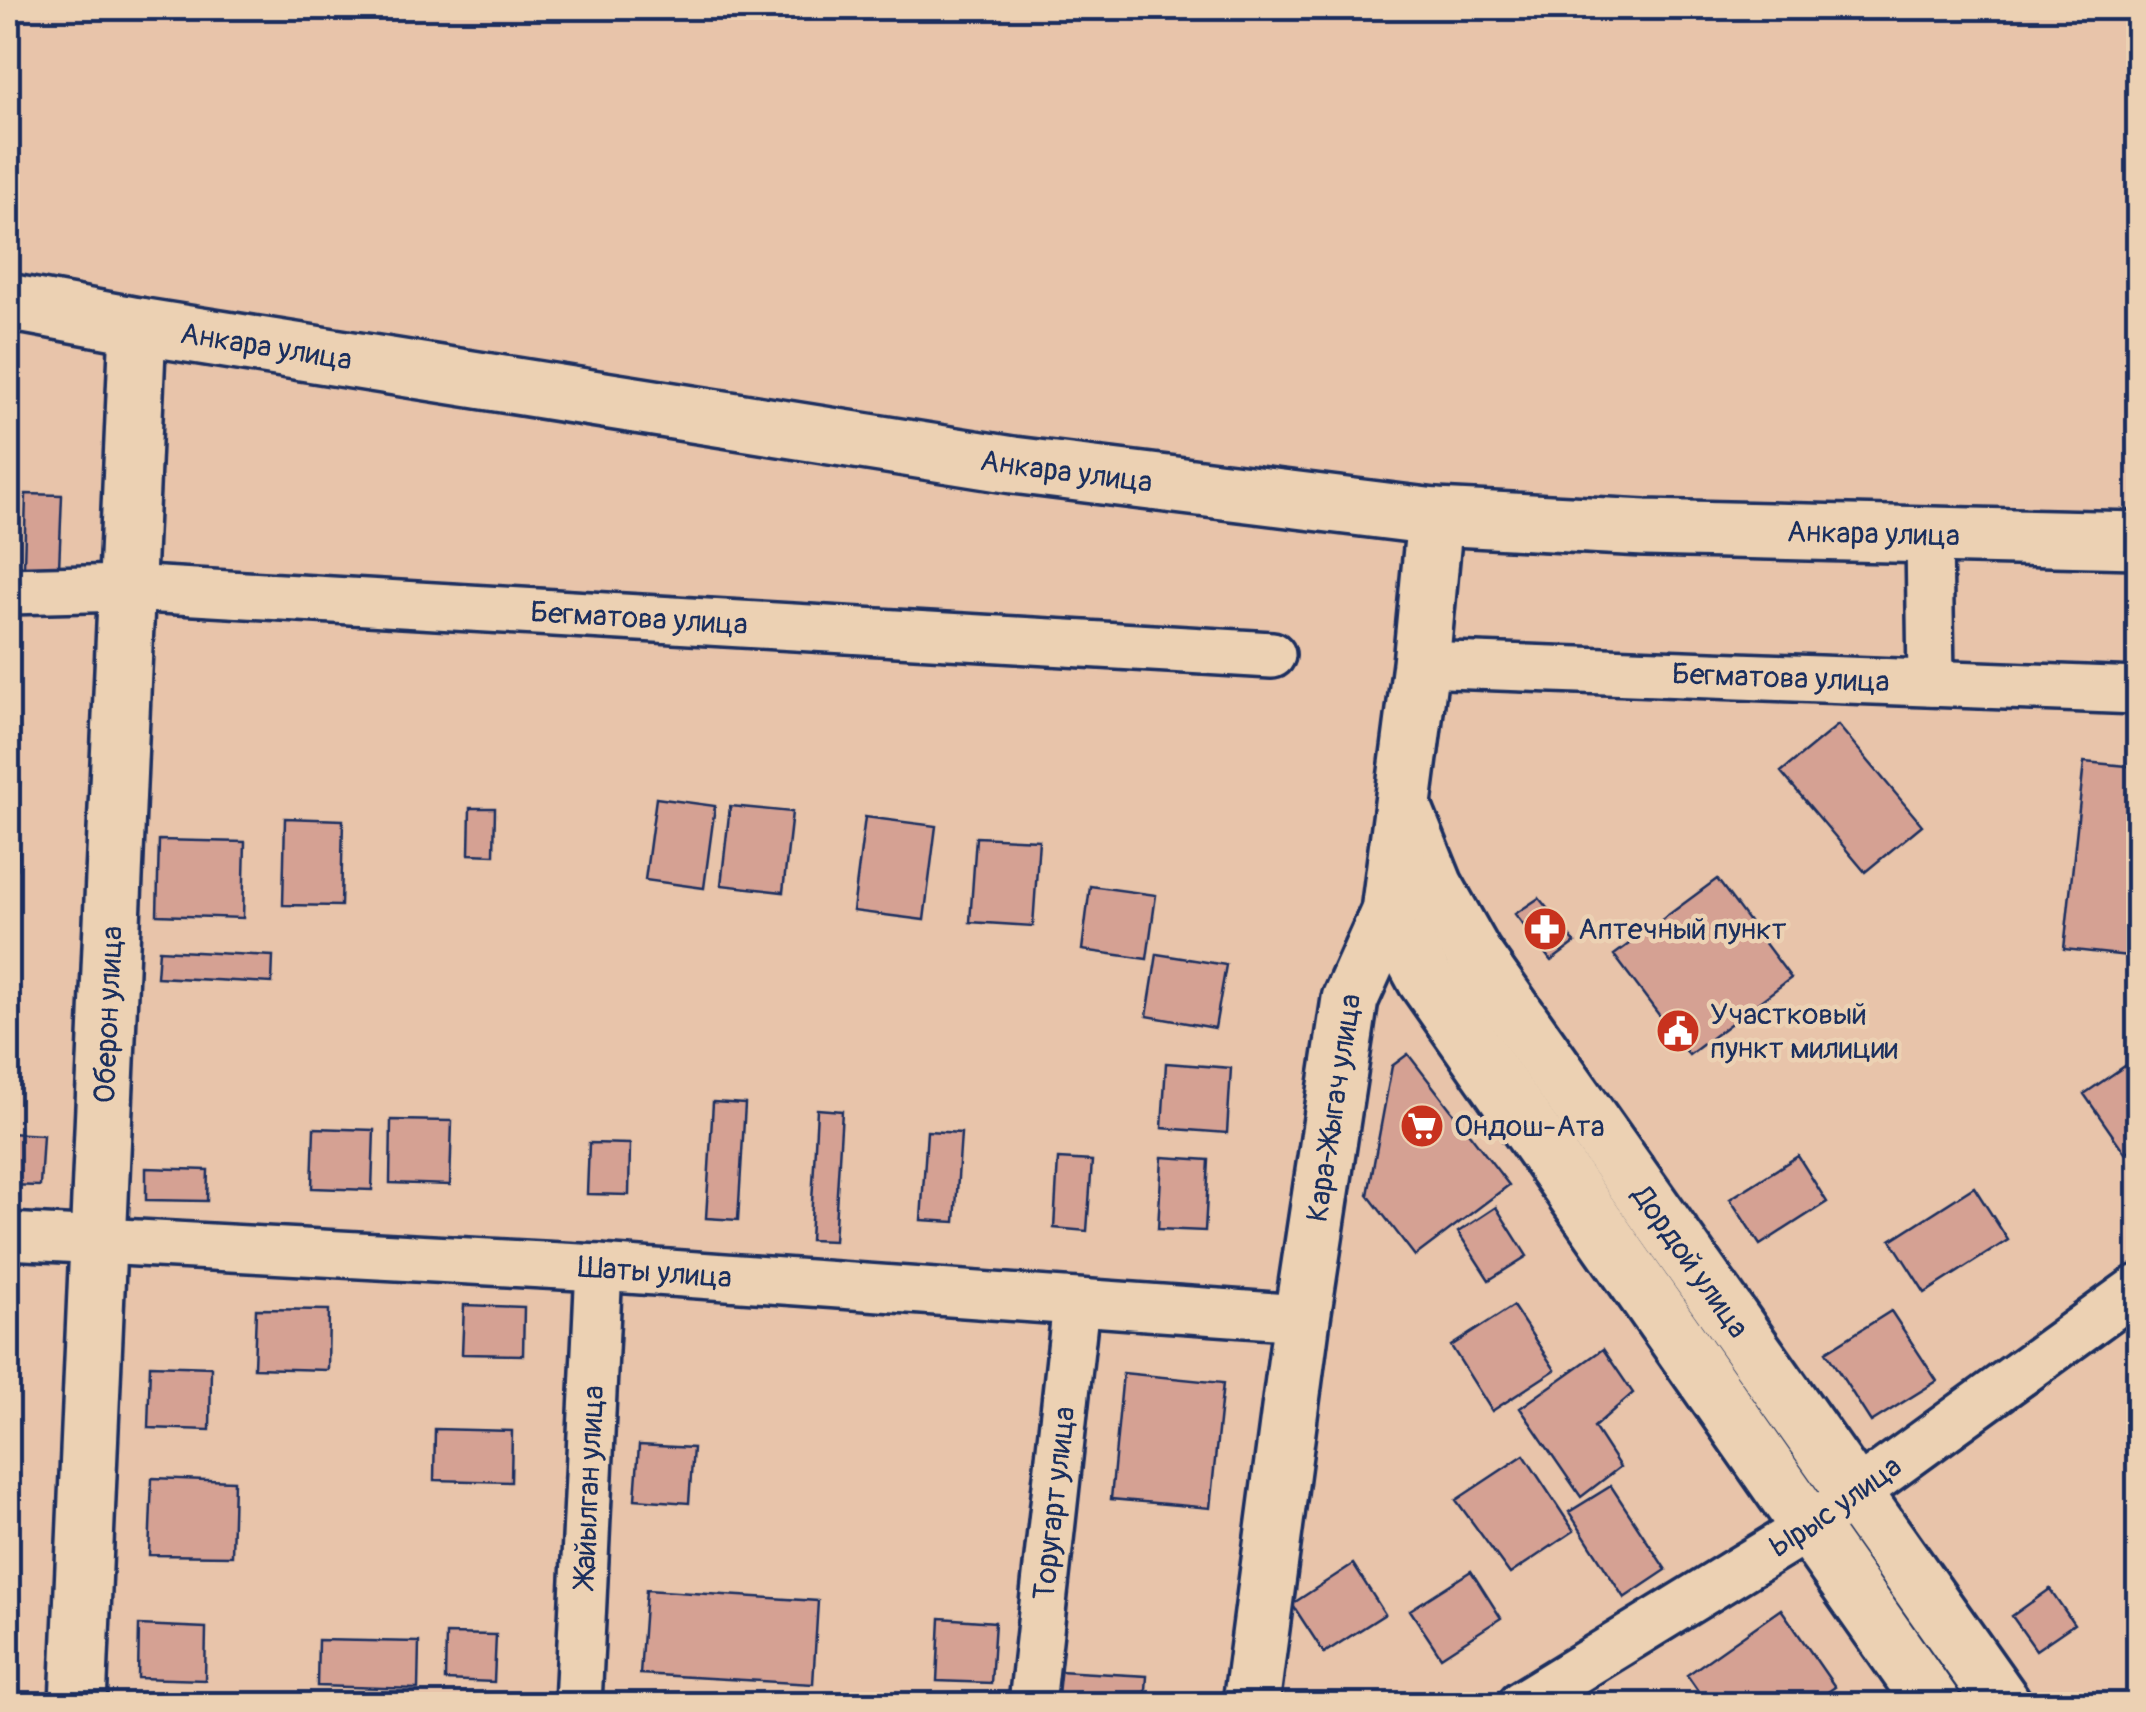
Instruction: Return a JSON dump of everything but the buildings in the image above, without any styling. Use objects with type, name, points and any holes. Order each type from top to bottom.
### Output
[{"type":"street","name":"Анкара улица","points":[[8,302],[1013,465],[1434,518],[2138,540]]},
{"type":"street","name":"Оберон улица","points":[[78,1704],[138,326]]},
{"type":"street","name":"Кара-Жыгач улица","points":[[1251,1704],[1302,1318],[1350,999],[1389,912],[1421,664],[1434,518]]},
{"type":"street","points":[[1929,536],[1931,684]]},
{"type":"street","name":"Бегматова улица","points":[[8,592],[127,588],[1272,655]]},
{"type":"street","name":"Бегматова улица","points":[[1421,664],[2138,691]]},
{"type":"street","name":"Дордой улица","points":[[1402,804],[1435,886],[1474,955],[2003,1704]]},
{"type":"street","name":"Дордой улица","points":[[1389,912],[1424,979],[1933,1704]]},
{"type":"street","points":[[1361,974],[1386,969],[1424,979]]},
{"type":"street","name":"Шаты улица","points":[[8,1236],[599,1268],[1302,1318]]},
{"type":"street","name":"Жайылган улица","points":[[578,1704],[599,1268]]},
{"type":"street","name":"Ырыс улица","points":[[1521,1704],[1809,1527],[2138,1288]]},
{"type":"street","name":"Торугарт улица","points":[[1032,1704],[1076,1302]]},
{"type":"place","name":"Аптечный пункт","points":[[1545,929]]},
{"type":"place","name":"Участковый пункт милиции","points":[[1678,1031]]},
{"type":"place","name":"Ондош-Ата","points":[[1422,1126]]}]
